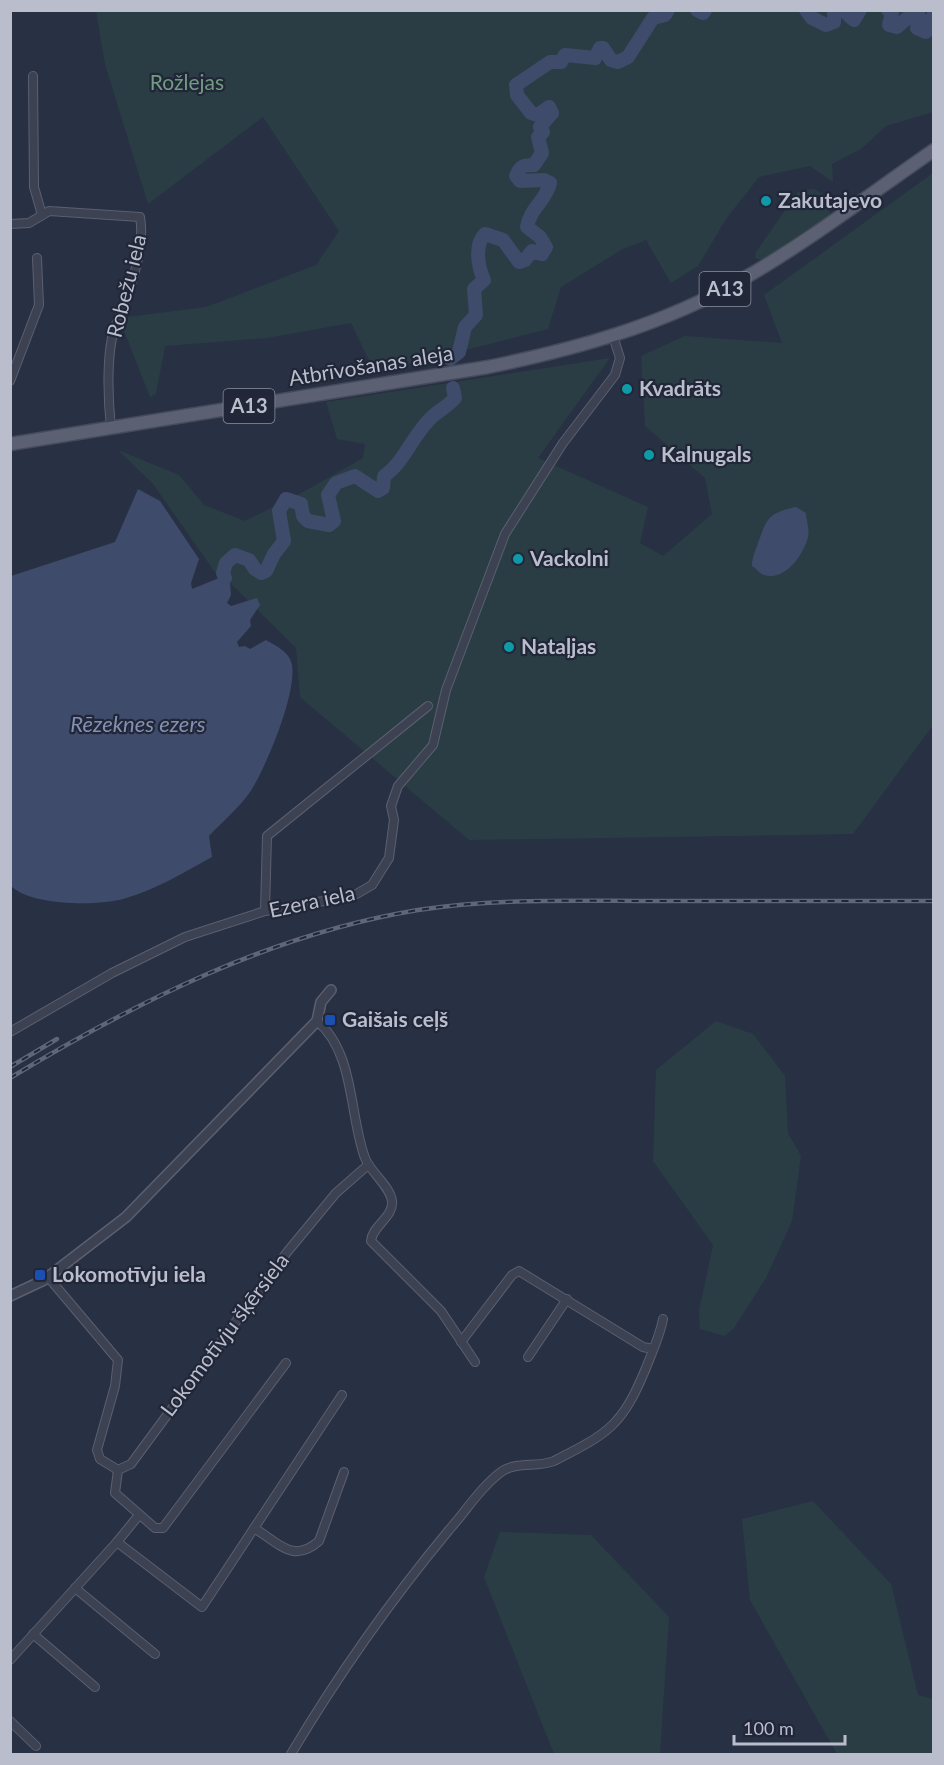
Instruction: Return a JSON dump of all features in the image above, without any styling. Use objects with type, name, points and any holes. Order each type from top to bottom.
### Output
[{"type":"main road","name":"A13","points":[[613,336],[665,317],[750,276],[933,150]]},
{"type":"main road","name":"Atbrīvošanas aleja","points":[[10,444],[488,367],[561,352],[613,336]]},
{"type":"street","points":[[10,224],[29,223],[42,214],[34,187],[33,76]]},
{"type":"street","name":"Robežu iela","points":[[42,214],[49,211],[140,217],[142,227],[138,251],[124,308],[114,328],[109,380],[111,428]]},
{"type":"street","points":[[10,381],[39,304],[37,258]]},
{"type":"street","name":"Ezera iela","points":[[10,1032],[153,951],[185,937],[265,911],[353,896],[372,885],[382,873],[389,858],[394,820],[391,806],[398,786],[433,745],[446,690],[506,534],[563,443],[615,375],[620,358],[613,336]]},
{"type":"street","points":[[265,911],[267,836],[428,706]]},
{"type":"street","points":[[10,1296],[48,1277],[126,1217],[317,1021],[321,1002],[331,990]]},
{"type":"street","points":[[317,1021],[328,1032],[342,1058],[353,1114],[368,1165],[389,1193],[393,1204],[372,1234],[373,1244],[441,1311],[475,1362]]},
{"type":"street","name":"Lokomotīvju šķērsiela","points":[[118,1470],[131,1464],[208,1356],[332,1197],[368,1165]]},
{"type":"street","points":[[461,1342],[516,1271],[524,1273],[643,1347],[653,1349]]},
{"type":"street","points":[[48,1277],[118,1360],[115,1386],[97,1450],[100,1459],[118,1470],[115,1493],[155,1528],[165,1526],[286,1363]]},
{"type":"street","points":[[528,1357],[567,1299]]},
{"type":"street","points":[[291,1755],[341,1671],[471,1503],[508,1468],[545,1465],[589,1443],[613,1427],[628,1409],[663,1319]]},
{"type":"street","points":[[117,1542],[202,1607],[342,1395]]},
{"type":"street","points":[[254,1528],[291,1552],[303,1553],[319,1541],[344,1472]]},
{"type":"street","points":[[10,1660],[139,1515]]},
{"type":"street","points":[[75,1588],[155,1654]]},
{"type":"street","points":[[33,1634],[95,1687]]},
{"type":"street","points":[[10,1720],[36,1746]]},
{"type":"green space","name":"Rožlejas","points":[[96,11],[933,11],[933,112],[886,126],[861,149],[832,164],[833,182],[810,166],[759,177],[726,219],[698,266],[671,283],[646,240],[621,250],[561,287],[548,329],[375,373],[351,323],[267,338],[165,346],[156,394],[150,397],[119,318],[206,307],[316,265],[339,231],[263,117],[148,204],[105,64]]},
{"type":"green space","points":[[933,173],[933,725],[853,834],[469,840],[300,697],[296,648],[225,578],[219,578],[153,484],[118,450],[179,475],[204,505],[245,521],[363,458],[365,444],[337,439],[326,402],[610,358],[538,458],[648,507],[640,543],[663,556],[712,514],[705,478],[645,426],[641,356],[685,336],[782,343],[764,295]]},
{"type":"green space","points":[[814,189],[828,198],[830,215],[763,260],[755,258],[756,252],[797,193]]},
{"type":"green space","points":[[716,1021],[753,1034],[785,1076],[788,1133],[801,1156],[792,1221],[766,1278],[734,1328],[724,1336],[700,1329],[699,1311],[713,1245],[653,1161],[656,1070]]},
{"type":"green space","points":[[813,1501],[891,1584],[918,1695],[933,1699],[933,1754],[837,1754],[750,1600],[742,1519]]},
{"type":"green space","points":[[500,1532],[591,1535],[669,1617],[660,1754],[554,1754],[484,1577]]},
{"type":"water","name":"Rēzeknes ezers","points":[[138,489],[160,501],[199,559],[191,583],[192,589],[219,578],[225,578],[230,583],[231,595],[227,603],[231,606],[257,598],[260,605],[250,620],[251,626],[237,642],[239,647],[245,646],[250,649],[266,640],[286,653],[292,665],[290,693],[272,749],[257,781],[241,804],[209,836],[212,857],[158,886],[123,899],[97,903],[48,901],[20,893],[11,886],[11,576],[115,542]]},
{"type":"water","points":[[796,507],[806,513],[808,537],[806,544],[798,558],[786,571],[772,576],[762,574],[752,566],[754,554],[767,522],[774,514]]},
{"type":"waterway","points":[[450,359],[459,352],[465,327],[476,315],[474,289],[484,280],[478,250],[485,234],[503,240],[519,262],[525,260],[532,251],[542,254],[546,247],[540,237],[527,227],[531,215],[545,195],[550,183],[544,180],[520,181],[516,176],[522,167],[534,165],[542,153],[538,137],[543,132],[540,127],[552,113],[549,107],[538,115],[531,113],[517,95],[516,85],[550,62],[561,62],[565,55],[595,58],[600,48],[603,48],[611,60],[618,62],[628,57],[653,18],[665,15],[668,10]]},
{"type":"waterway","points":[[697,10],[703,13],[705,10]]},
{"type":"waterway","points":[[806,10],[812,18],[826,25],[834,22],[834,10]]},
{"type":"waterway","points":[[843,10],[854,20],[860,10]]},
{"type":"waterway","points":[[888,10],[892,13],[889,25],[897,27],[912,14],[919,16],[917,28],[926,32],[934,14]]},
{"type":"waterway","points":[[225,578],[223,573],[226,563],[235,555],[249,560],[261,573],[266,571],[274,554],[284,541],[279,511],[286,499],[301,504],[303,516],[308,521],[329,525],[334,521],[328,495],[336,483],[355,476],[378,491],[383,488],[384,476],[398,463],[420,430],[455,398],[453,388]]},
{"type":"railway","points":[[10,1078],[106,1023],[206,974],[310,936],[363,921],[418,910],[536,901],[934,901]]},
{"type":"railway","points":[[10,1067],[57,1039]]},
{"type":"place","name":"Zakutajevo","points":[[766,201]]},
{"type":"place","name":"Kvadrāts","points":[[627,389]]},
{"type":"place","name":"Kalnugals","points":[[649,455]]},
{"type":"place","name":"Vackolni","points":[[518,559]]},
{"type":"place","name":"Nataļjas","points":[[509,647]]},
{"type":"place","name":"Gaišais ceļš","points":[[330,1020]]},
{"type":"place","name":"Lokomotīvju iela","points":[[40,1275]]}]
